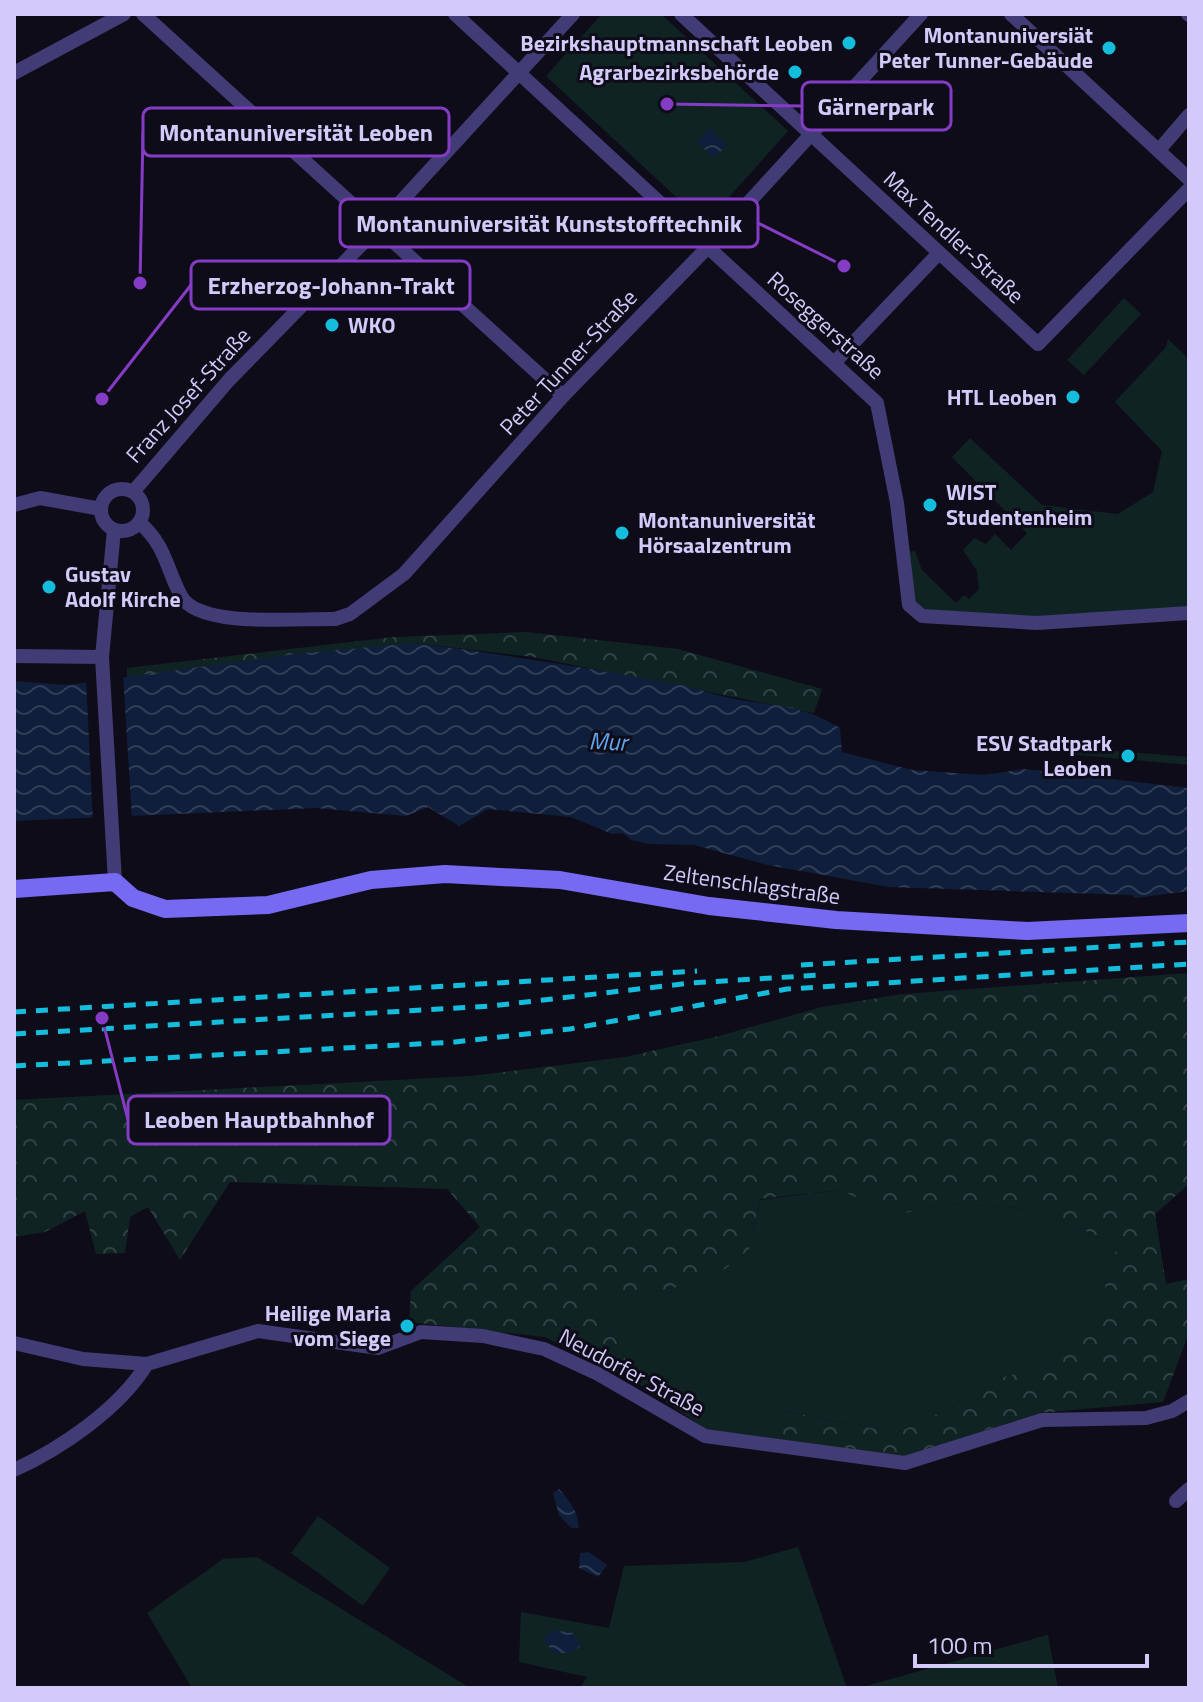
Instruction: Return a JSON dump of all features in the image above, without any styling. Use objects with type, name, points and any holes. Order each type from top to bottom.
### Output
[{"type":"main road","name":"Zeltenschlagstraße","points":[[115,882],[133,898],[165,909],[268,905],[371,880],[445,874],[560,880],[709,906],[836,920],[1027,931],[1189,923]]},
{"type":"main road","points":[[14,889],[115,882]]},
{"type":"street","points":[[14,73],[124,14]]},
{"type":"street","points":[[144,14],[563,396]]},
{"type":"street","name":"Roseggerstraße","points":[[455,14],[871,395],[881,410],[894,543],[909,605],[922,616],[1037,623],[1189,613]]},
{"type":"street","name":"Franz Josef-Straße","points":[[133,492],[220,390],[573,14]]},
{"type":"street","name":"Max Tendler-Straße","points":[[681,14],[1038,344],[1189,189]]},
{"type":"street","name":"Peter Tunner-Straße","points":[[139,522],[161,544],[179,592],[191,609],[215,617],[335,619],[350,614],[404,574],[563,396],[708,247],[808,134],[921,14]]},
{"type":"street","points":[[1011,14],[1189,179]]},
{"type":"street","points":[[1159,150],[1189,115]]},
{"type":"street","points":[[835,362],[939,253]]},
{"type":"street","points":[[116,490],[133,492],[143,507],[139,522],[130,530],[114,530],[104,521],[101,509],[110,493],[116,490]]},
{"type":"street","points":[[14,505],[40,498],[101,509]]},
{"type":"street","points":[[114,530],[102,664],[115,882]]},
{"type":"street","points":[[14,656],[102,664]]},
{"type":"street","name":"Neudorfer Straße","points":[[147,1364],[258,1331],[378,1348],[421,1332],[483,1336],[544,1349],[598,1374],[705,1436],[905,1463],[1042,1420],[1146,1418],[1172,1411],[1189,1401]]},
{"type":"street","points":[[14,1343],[83,1359],[147,1364],[139,1377],[106,1408],[50,1453],[14,1470]]},
{"type":"street","points":[[1176,1501],[1189,1489]]},
{"type":"green space","points":[[602,14],[661,14],[788,131],[705,224],[546,76]]},
{"type":"green space","points":[[1124,298],[1141,314],[1084,375],[1067,360]]},
{"type":"green space","points":[[1168,339],[1189,359],[1189,613],[1109,620],[922,616],[909,605],[903,552],[915,551],[922,570],[956,603],[964,595],[969,599],[979,589],[977,571],[963,550],[974,538],[986,544],[995,534],[1011,550],[1027,533],[952,457],[970,438],[1042,505],[1118,514],[1153,492],[1162,451],[1115,402],[1166,347]]},
{"type":"green space","points":[[527,632],[678,649],[822,689],[814,713],[533,657],[415,643],[127,677],[127,668],[394,637]]},
{"type":"green space","name":"ESV Stadtpark Leoben","points":[[1068,747],[1189,757],[1189,765],[1068,754]]},
{"type":"green space","points":[[1189,973],[1189,1184],[1155,1214],[1166,1284],[1189,1279],[1189,1333],[1163,1402],[1039,1413],[903,1457],[761,1437],[785,1411],[897,1433],[957,1405],[967,1387],[1043,1366],[1106,1313],[1105,1270],[1120,1245],[1031,1209],[948,1203],[897,1215],[839,1190],[760,1199],[749,1250],[710,1281],[596,1302],[638,1383],[545,1337],[409,1322],[411,1291],[480,1227],[447,1189],[230,1182],[180,1260],[148,1207],[130,1217],[125,1253],[96,1254],[85,1211],[45,1232],[14,1237],[14,1100],[471,1076],[625,1057],[719,1036],[822,1007],[903,994]]},
{"type":"green space","points":[[839,1190],[897,1215],[948,1203],[1031,1209],[1120,1245],[1105,1270],[1107,1313],[1043,1366],[967,1387],[957,1405],[897,1433],[786,1411],[761,1437],[706,1429],[638,1383],[596,1302],[710,1281],[749,1250],[760,1200]]},
{"type":"green space","points":[[318,1516],[390,1568],[363,1606],[291,1553]]},
{"type":"green space","points":[[798,1547],[847,1688],[580,1688],[587,1677],[519,1662],[521,1612],[609,1628],[624,1566],[744,1562]]},
{"type":"green space","points":[[257,1557],[470,1688],[192,1688],[147,1613],[223,1559]]},
{"type":"green space","points":[[1047,1635],[1058,1688],[859,1688]]},
{"type":"water","points":[[709,128],[727,145],[714,158],[697,142]]},
{"type":"water","name":"Mur","points":[[414,643],[611,672],[683,685],[728,698],[801,710],[840,728],[842,752],[912,770],[984,775],[1024,769],[1189,788],[1189,891],[1135,898],[1132,895],[889,887],[768,865],[694,845],[649,844],[631,840],[623,833],[612,834],[571,817],[488,809],[459,826],[428,807],[406,816],[316,808],[14,821],[14,681],[67,685],[295,654]]},
{"type":"water","points":[[559,1489],[576,1513],[578,1528],[571,1528],[559,1515],[553,1493]]},
{"type":"water","points":[[589,1552],[607,1565],[598,1577],[579,1568],[580,1553]]},
{"type":"water","points":[[552,1630],[573,1633],[581,1646],[569,1653],[553,1653],[544,1639]]},
{"type":"pier","points":[[123,674],[132,820],[93,822],[86,679]]},
{"type":"railway","points":[[801,965],[1189,942]]},
{"type":"railway","points":[[14,1066],[455,1042],[570,1029],[787,989],[1189,964]]},
{"type":"railway","points":[[14,1012],[697,971]]},
{"type":"railway","points":[[14,1034],[491,1006],[691,983],[820,975]]},
{"type":"place","name":"Bezirkshauptmannschaft Leoben","points":[[849,43]]},
{"type":"place","name":"Montanuniversiät Peter Tunner-Gebäude","points":[[1109,48]]},
{"type":"place","name":"Agrarbezirksbehörde","points":[[795,72]]},
{"type":"place","name":"Gärnerpark","points":[[667,104]]},
{"type":"place","name":"Montanuniversität Kunststofftechnik","points":[[844,266]]},
{"type":"place","name":"Montanuniversität Leoben","points":[[140,283]]},
{"type":"place","name":"WKO","points":[[332,325]]},
{"type":"place","name":"HTL Leoben","points":[[1073,397]]},
{"type":"place","name":"Erzherzog-Johann-Trakt","points":[[102,399]]},
{"type":"place","name":"WIST Studentenheim","points":[[930,505]]},
{"type":"place","name":"Montanuniversität Hörsaalzentrum","points":[[622,533]]},
{"type":"place","name":"Gustav Adolf Kirche","points":[[49,587]]},
{"type":"place","name":"ESV Stadtpark Leoben","points":[[1128,756]]},
{"type":"place","name":"Leoben Hauptbahnhof","points":[[102,1018]]},
{"type":"place","name":"Heilige Maria vom Siege","points":[[407,1326]]}]
